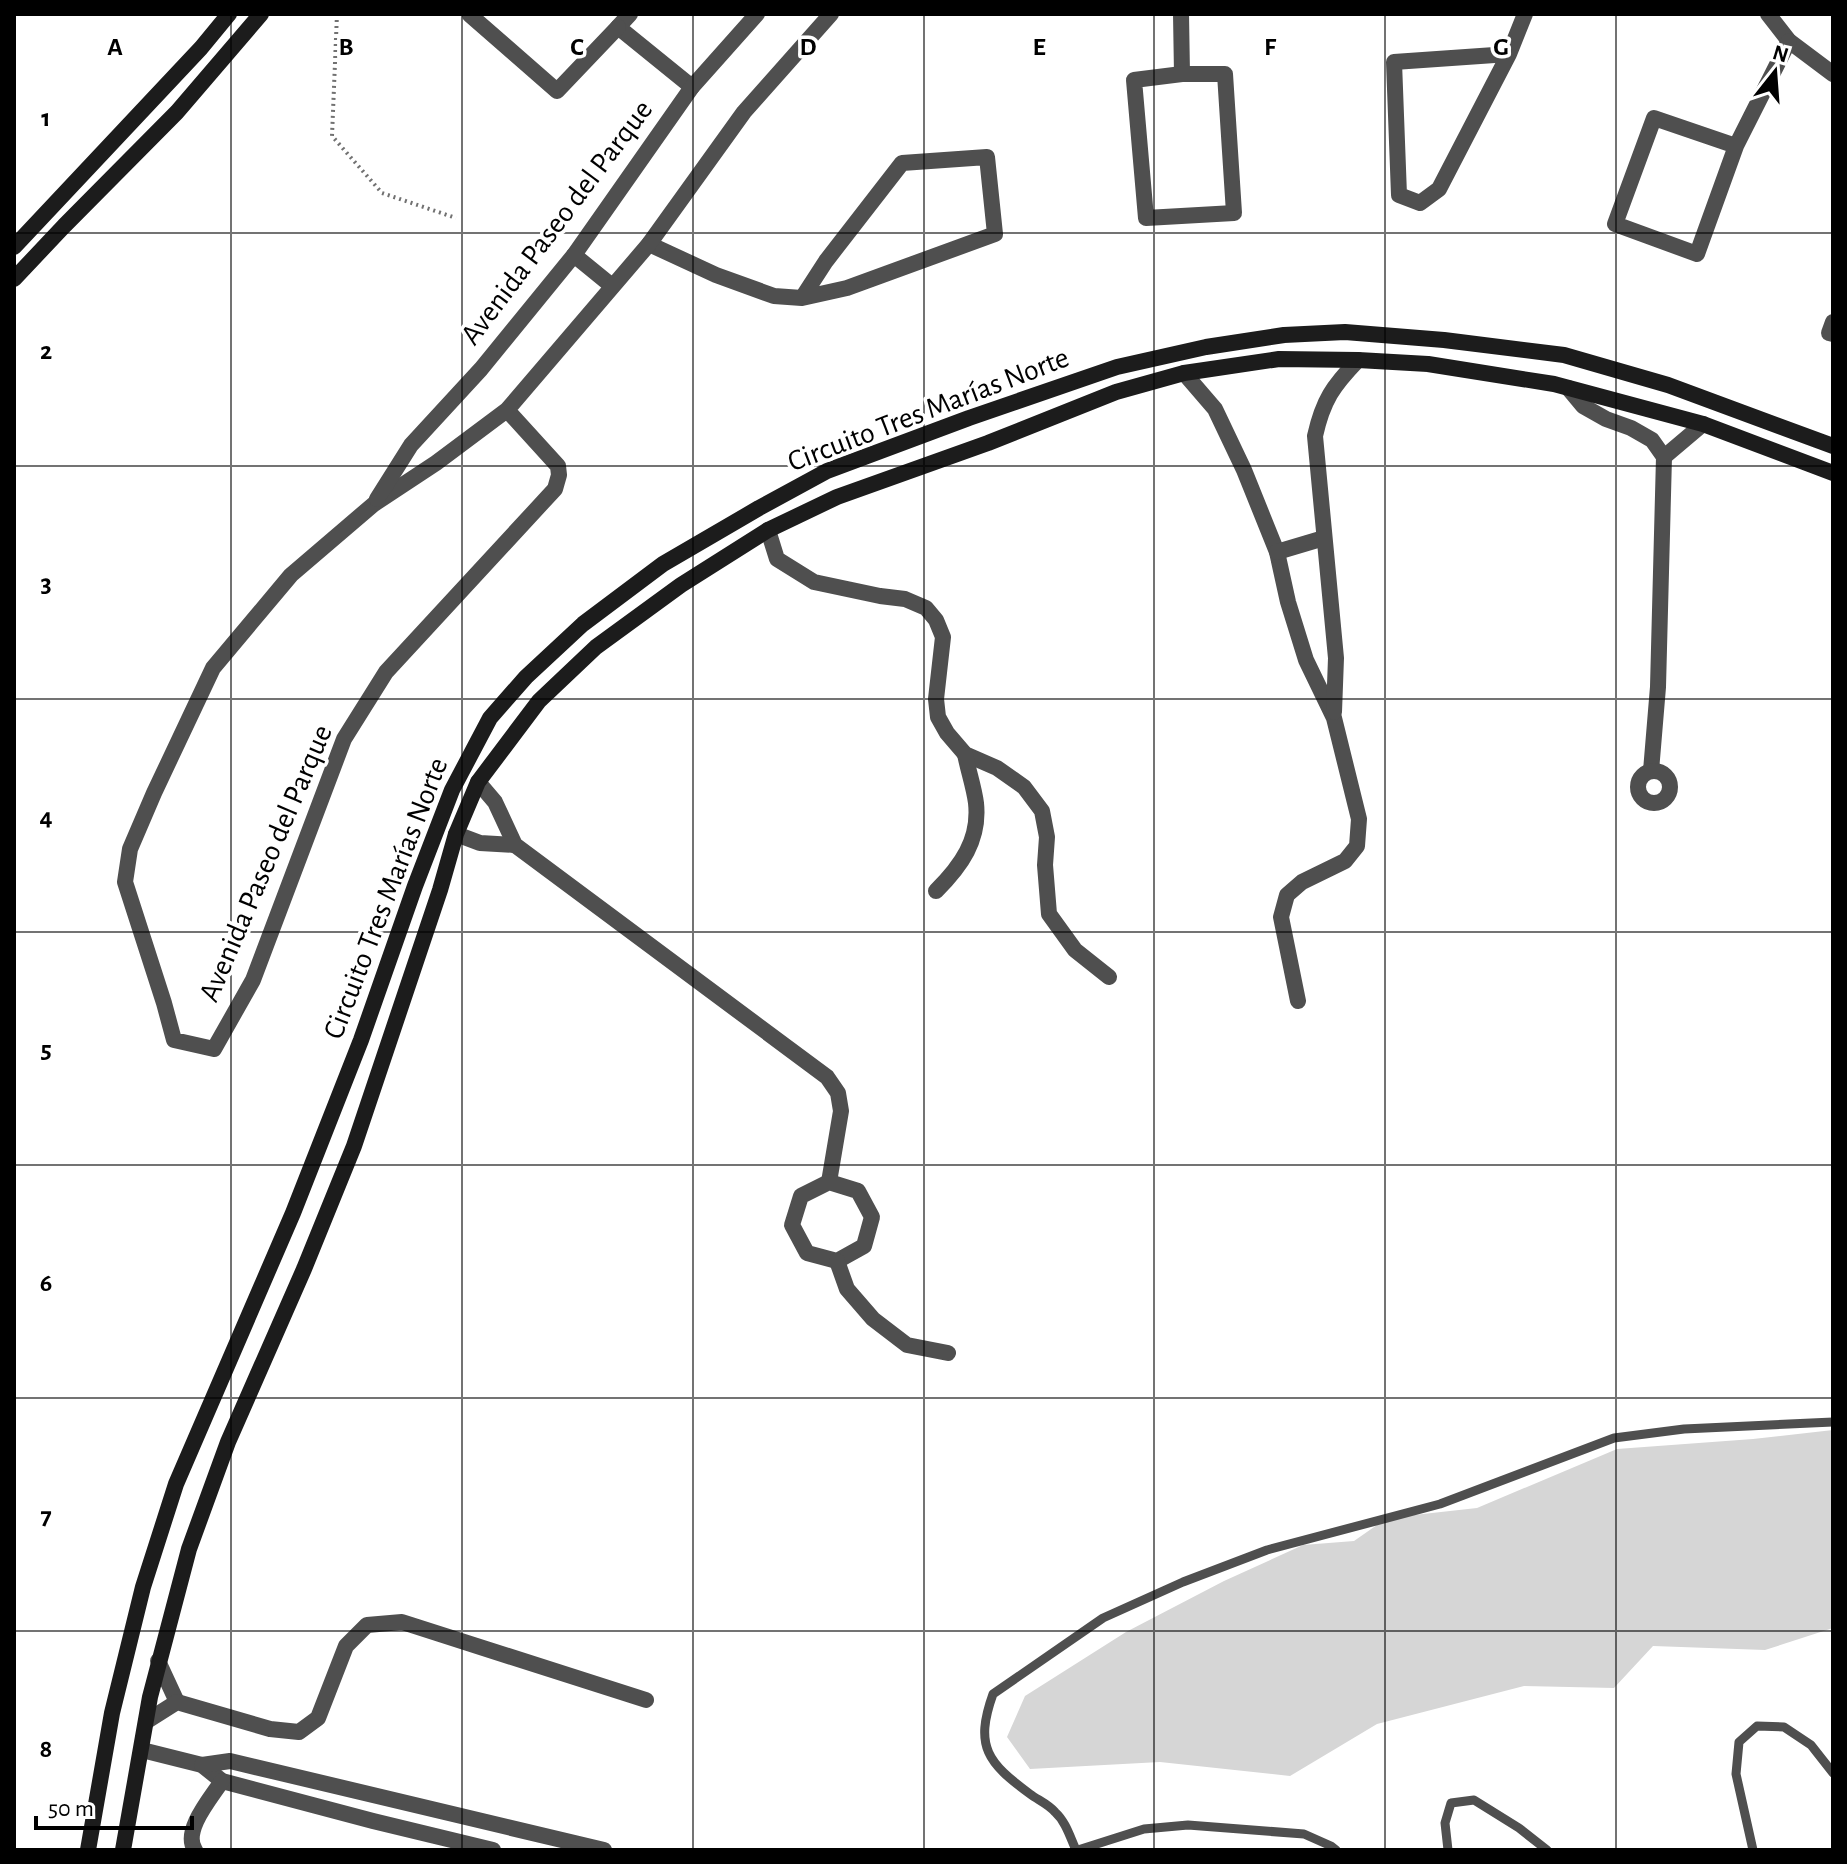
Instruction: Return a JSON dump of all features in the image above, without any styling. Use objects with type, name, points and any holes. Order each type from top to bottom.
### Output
[{"type":"street","points":[[14,247],[201,48],[229,14]]},
{"type":"street","points":[[14,279],[177,112],[261,14]]},
{"type":"street","points":[[474,14],[470,15],[557,91],[630,14]]},
{"type":"street","name":"Avenida Paseo del Parque","points":[[374,504],[411,445],[481,369],[574,255],[692,87],[757,14]]},
{"type":"street","name":"Avenida Paseo del Parque","points":[[507,410],[558,466],[555,489],[386,672],[344,739],[253,980],[214,1049],[174,1040],[125,882],[130,849],[213,668],[291,575],[374,504],[507,410],[649,244],[744,112],[831,14]]},
{"type":"street","points":[[1181,14],[1182,74]]},
{"type":"street","points":[[1509,54],[1394,62],[1399,195],[1420,203],[1439,189],[1509,54],[1525,14]]},
{"type":"street","points":[[1766,16],[1789,41],[1833,74]]},
{"type":"street","points":[[618,27],[692,87]]},
{"type":"street","points":[[1736,146],[1654,118],[1615,224],[1697,254],[1736,146],[1789,41]]},
{"type":"street","points":[[1182,74],[1225,74],[1234,213],[1146,218],[1134,80],[1182,74]]},
{"type":"street","points":[[649,244],[716,275],[774,296],[802,298],[847,288],[995,234],[987,157],[902,163],[826,261],[802,298]]},
{"type":"street","points":[[574,255],[612,286]]},
{"type":"street","points":[[1833,322],[1829,333],[1833,334]]},
{"type":"street","name":"Circuito Tres Marías Norte","points":[[88,1850],[112,1713],[143,1587],[176,1484],[293,1213],[361,1040],[452,790],[490,718],[526,677],[583,624],[663,564],[827,471],[1117,367],[1206,347],[1284,335],[1345,332],[1564,355],[1668,385],[1833,446]]},
{"type":"street","points":[[1564,355],[1561,386],[1583,406],[1652,440],[1664,457],[1658,687],[1651,771]]},
{"type":"street","name":"Circuito Tres Marías Norte","points":[[123,1850],[150,1697],[189,1549],[228,1442],[354,1146],[456,834],[478,782],[539,701],[596,647],[681,585],[768,530],[837,497],[988,443],[1116,392],[1184,373],[1279,359],[1428,364],[1561,386],[1703,424],[1833,473]]},
{"type":"street","points":[[1334,718],[1336,658],[1315,436],[1320,413],[1333,387],[1358,360]]},
{"type":"street","points":[[1184,373],[1215,409],[1277,552],[1306,660],[1334,718],[1359,819],[1357,846],[1345,861],[1302,882],[1287,895],[1281,917],[1298,1001]]},
{"type":"street","points":[[1664,457],[1703,424]]},
{"type":"street","points":[[827,471],[837,497]]},
{"type":"street","points":[[768,530],[777,559],[814,582],[905,599],[926,608],[936,620],[943,637],[936,699],[938,717],[965,754],[997,768],[1024,787],[1042,811],[1047,837],[1045,865],[1049,914],[1075,950],[1109,977]]},
{"type":"street","points":[[1277,552],[1324,538]]},
{"type":"street","points":[[936,891],[956,871],[973,840],[976,804],[965,754]]},
{"type":"street","points":[[478,782],[495,802],[515,845],[827,1077],[838,1093],[841,1111],[829,1182]]},
{"type":"street","points":[[456,834],[480,843],[515,845]]},
{"type":"street","points":[[829,1182],[858,1191],[872,1217],[864,1246],[837,1261],[807,1253],[792,1225],[801,1196],[829,1182]]},
{"type":"street","points":[[837,1261],[847,1289],[873,1319],[907,1345],[948,1353]]},
{"type":"street","points":[[147,1721],[177,1702],[270,1729],[299,1732],[318,1718],[346,1646],[367,1625],[402,1622],[646,1700]]},
{"type":"street","points":[[158,1661],[177,1702]]},
{"type":"street","points":[[142,1750],[202,1765],[230,1761],[561,1845],[604,1850]]},
{"type":"street","points":[[202,1765],[222,1781],[493,1850]]},
{"type":"street","points":[[195,1850],[190,1835],[222,1781]]},
{"type":"lane","points":[[1336,1850],[1304,1834],[1188,1825],[1144,1829],[1077,1850],[1064,1822],[1055,1811],[996,1766],[984,1742],[986,1713],[993,1694],[1103,1618],[1183,1582],[1267,1550],[1440,1504],[1614,1438],[1684,1429],[1833,1422]]},
{"type":"lane","points":[[1753,1850],[1736,1774],[1739,1742],[1757,1726],[1784,1727],[1811,1745],[1833,1773]]},
{"type":"lane","points":[[1448,1850],[1445,1823],[1451,1803],[1474,1800],[1547,1850]]},
{"type":"path","points":[[337,14],[332,136],[382,193],[456,218]]},
{"type":"shaded area","points":[[1833,1430],[1833,1628],[1765,1650],[1653,1646],[1614,1688],[1524,1686],[1377,1724],[1290,1776],[1160,1762],[1030,1769],[1007,1737],[1025,1696],[1126,1632],[1224,1581],[1303,1545],[1354,1541],[1387,1518],[1477,1508],[1617,1449]]}]
